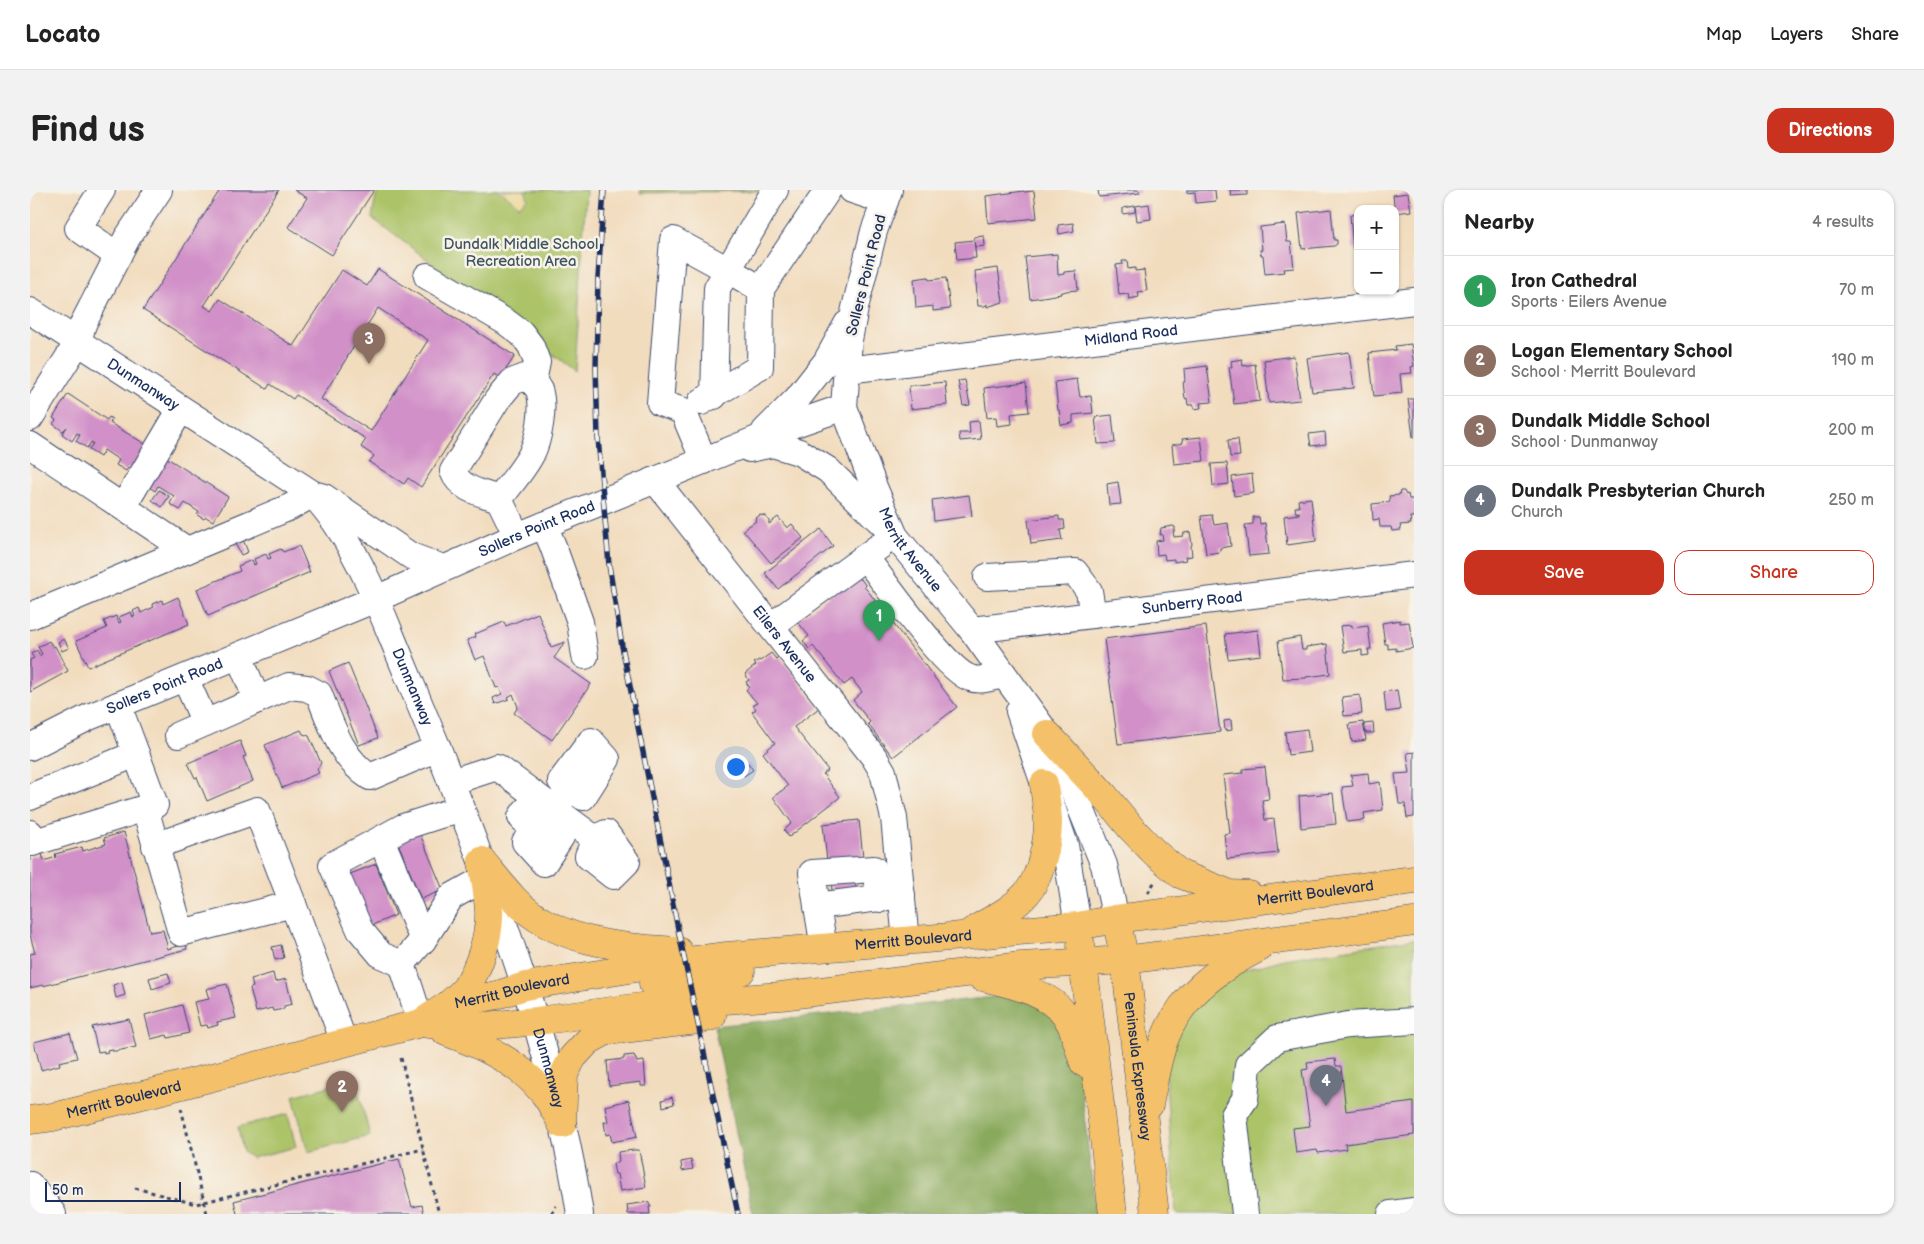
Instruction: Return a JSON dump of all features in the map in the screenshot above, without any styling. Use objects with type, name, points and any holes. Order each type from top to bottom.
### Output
[{"type":"main road","points":[[1047,734],[1104,794],[1142,840],[1180,874],[1230,894],[1280,897]]},
{"type":"main road","points":[[965,936],[1027,894],[1034,883],[1040,866],[1048,824],[1044,784]]},
{"type":"main road","points":[[483,870],[515,900],[538,918],[565,934],[627,947],[727,956]]},
{"type":"main road","points":[[448,1005],[464,990],[481,954],[487,932],[489,913],[483,870]]},
{"type":"main road","name":"Merritt Boulevard","points":[[30,1120],[53,1117],[421,1023],[448,1005],[497,995],[525,986],[642,967],[727,956],[1078,926],[1116,919],[1414,880]]},
{"type":"main road","name":"Peninsula Expressway","points":[[1116,919],[1125,960],[1155,1214]]},
{"type":"main road","name":"Merritt Boulevard","points":[[421,1023],[465,1028],[537,1021],[656,1005],[694,1004],[780,996],[1021,966],[1084,964],[1125,960],[1414,922]]},
{"type":"main road","points":[[1078,926],[1113,1214]]},
{"type":"main road","points":[[1144,1131],[1157,1065],[1166,1034],[1177,1013],[1202,984],[1220,969],[1276,940]]},
{"type":"main road","points":[[537,1021],[547,1003],[562,996],[627,986],[726,975],[819,948]]},
{"type":"main road","points":[[963,973],[1018,987],[1041,996],[1061,1010],[1070,1022],[1102,1119]]},
{"type":"main road","points":[[562,1124],[564,1074],[573,1056],[588,1041],[606,1032],[698,1020],[780,996]]},
{"type":"main road","points":[[421,1023],[477,1044],[522,1072],[542,1091],[562,1124]]},
{"type":"street","points":[[102,190],[78,228],[118,256]]},
{"type":"street","points":[[30,418],[78,342],[83,324],[127,238],[159,190]]},
{"type":"street","points":[[714,396],[717,288],[775,190]]},
{"type":"street","points":[[682,411],[714,396],[760,367],[761,290],[828,190]]},
{"type":"street","points":[[852,190],[887,196]]},
{"type":"street","name":"Sollers Point Road","points":[[30,747],[89,717],[376,599],[517,536],[757,438],[844,407],[855,308],[874,231],[887,196]]},
{"type":"street","points":[[761,290],[673,240],[660,403],[682,411],[714,457],[773,444],[799,452],[828,470],[895,536],[771,626]]},
{"type":"street","points":[[427,276],[506,322],[522,334],[531,346],[537,362],[533,382]]},
{"type":"street","name":"Midland Road","points":[[848,370],[1414,301]]},
{"type":"street","points":[[757,438],[797,399],[826,362],[855,308]]},
{"type":"street","name":"Dunmanway","points":[[30,311],[313,494],[336,524],[351,549],[376,599],[462,808],[537,1021],[572,1163],[568,1210]]},
{"type":"street","points":[[500,499],[531,455],[540,431],[541,401],[538,389],[533,382],[525,377],[512,382],[497,400],[453,471],[457,480],[464,486],[500,499],[517,536]]},
{"type":"street","name":"Merritt Avenue","points":[[844,407],[874,488],[895,536],[972,630],[1047,734],[1071,784],[1104,865],[1116,919]]},
{"type":"street","points":[[123,507],[181,409]]},
{"type":"street","points":[[30,445],[187,550]]},
{"type":"street","name":"Eilers Avenue","points":[[655,480],[874,756],[883,772],[894,818],[892,897],[906,942]]},
{"type":"street","points":[[30,616],[290,507],[313,494],[324,497],[411,556],[443,568]]},
{"type":"street","points":[[544,525],[580,622],[585,656]]},
{"type":"street","points":[[865,557],[941,655],[959,673],[971,679],[1004,675]]},
{"type":"street","points":[[987,577],[1075,572],[1089,591],[1093,615]]},
{"type":"street","name":"Sunberry Road","points":[[972,630],[1414,575]]},
{"type":"street","points":[[239,656],[257,700]]},
{"type":"street","name":"Merritt Avenue","points":[[1004,675],[1026,729],[1065,845],[1078,926]]},
{"type":"street","points":[[185,678],[205,723]]},
{"type":"street","points":[[178,735],[289,686],[307,688],[319,694],[338,742],[358,770],[370,777],[438,748]]},
{"type":"street","points":[[118,705],[136,754],[150,807],[156,846],[181,933],[293,904]]},
{"type":"street","points":[[30,797],[136,754]]},
{"type":"street","points":[[451,782],[497,768],[544,821],[596,839]]},
{"type":"street","points":[[544,821],[571,788]]},
{"type":"street","points":[[31,838],[150,807]]},
{"type":"street","points":[[421,1023],[402,964],[381,955],[360,930],[332,865],[403,827],[462,808]]},
{"type":"street","points":[[156,846],[257,810],[344,1042]]},
{"type":"street","points":[[381,839],[423,940]]},
{"type":"street","points":[[402,964],[423,940],[451,897],[483,870]]},
{"type":"street","points":[[819,948],[817,906],[892,897]]},
{"type":"street","points":[[1245,1214],[1234,1115],[1245,1099],[1248,1065],[1277,1038],[1348,1025],[1414,1021]]},
{"type":"street","points":[[30,1185],[54,1214]]},
{"type":"street","points":[[1391,1214],[1414,1211]]},
{"type":"path","points":[[1147,898],[1147,894],[1159,875]]},
{"type":"path","points":[[401,1058],[439,1214]]},
{"type":"path","points":[[177,1086],[207,1214]]},
{"type":"path","points":[[135,1188],[196,1204],[423,1149]]},
{"type":"path","points":[[552,1214],[568,1210]]},
{"type":"green space","name":"Dundalk Middle School Recreation Area","points":[[377,190],[586,190],[575,371],[372,218]]},
{"type":"green space","points":[[641,190],[818,190],[640,193]]},
{"type":"green space","points":[[1414,939],[1414,1214],[1176,1214],[1164,1059],[1182,1015],[1220,977],[1284,959]]},
{"type":"green space","points":[[1004,996],[1031,1001],[1054,1015],[1077,1055],[1096,1214],[753,1214],[714,1026]]},
{"type":"green space","points":[[355,1079],[370,1136],[308,1152],[293,1096]]},
{"type":"green space","points":[[288,1114],[296,1147],[252,1158],[243,1152],[238,1127]]},
{"type":"sand","points":[[495,190],[525,190],[528,199],[519,206],[505,194]]},
{"type":"building","points":[[220,190],[279,190],[204,306],[212,311],[220,299],[293,346],[342,270],[367,286],[378,269],[515,356],[500,378],[494,374],[421,487],[408,478],[404,484],[369,462],[374,456],[361,447],[366,439],[296,395],[293,399],[270,384],[267,389],[143,310]],"holes":[[[378,308],[428,340],[371,431],[321,399]]]},
{"type":"building","points":[[294,190],[374,190],[332,255],[288,227],[307,198]]},
{"type":"building","points":[[1098,190],[1139,190],[1140,193],[1099,197]]},
{"type":"building","points":[[1187,190],[1215,190],[1216,201],[1196,203],[1195,192],[1187,193]]},
{"type":"building","points":[[1230,190],[1247,190],[1247,195],[1231,196]]},
{"type":"building","points":[[1034,191],[1037,218],[988,223],[986,196]]},
{"type":"building","points":[[1408,193],[1411,211],[1399,212],[1399,205],[1394,205],[1393,195]]},
{"type":"building","points":[[1149,204],[1151,219],[1137,221],[1135,206]]},
{"type":"building","points":[[1135,206],[1135,212],[1123,214],[1123,208]]},
{"type":"building","points":[[1331,209],[1334,240],[1337,240],[1337,244],[1334,246],[1302,249],[1298,213]]},
{"type":"building","points":[[1354,214],[1354,249],[1353,249],[1350,215]]},
{"type":"building","points":[[1073,223],[1074,231],[1059,234],[1058,225]]},
{"type":"building","points":[[1285,224],[1287,242],[1291,242],[1294,268],[1284,269],[1285,272],[1265,274],[1263,255],[1261,255],[1260,250],[1262,250],[1260,227]]},
{"type":"building","points":[[984,236],[985,246],[975,247],[974,237]]},
{"type":"building","points":[[974,240],[976,258],[957,260],[955,242]]},
{"type":"building","points":[[1057,254],[1058,275],[1064,274],[1064,272],[1076,271],[1078,290],[1030,299],[1025,257]]},
{"type":"building","points":[[1122,261],[1127,261],[1128,269],[1135,268],[1135,271],[1144,270],[1147,291],[1138,292],[1139,297],[1129,299],[1128,294],[1119,295],[1116,265],[1123,264]]},
{"type":"building","points":[[998,268],[1003,302],[987,307],[987,304],[985,306],[978,306],[975,271]]},
{"type":"building","points":[[928,277],[929,280],[946,278],[950,309],[933,311],[933,306],[916,308],[914,279]]},
{"type":"building","points":[[1411,344],[1414,366],[1411,367],[1412,373],[1400,374],[1402,393],[1374,396],[1369,353],[1396,350],[1395,346]]},
{"type":"building","points":[[1349,352],[1354,388],[1312,392],[1307,358]]},
{"type":"building","points":[[1294,356],[1300,400],[1269,403],[1264,360]]},
{"type":"building","points":[[1242,359],[1243,366],[1255,364],[1260,401],[1234,404],[1229,367],[1232,367],[1231,361]]},
{"type":"building","points":[[1207,366],[1212,402],[1200,403],[1201,408],[1194,409],[1194,405],[1188,405],[1187,398],[1185,399],[1184,369]]},
{"type":"building","points":[[1077,379],[1080,397],[1091,396],[1093,413],[1073,415],[1073,423],[1061,425],[1055,382]]},
{"type":"building","points":[[965,380],[970,405],[963,406],[958,381]]},
{"type":"building","points":[[945,382],[947,405],[911,409],[909,386]]},
{"type":"building","points":[[1026,383],[1029,412],[1011,414],[1012,424],[997,426],[996,417],[987,418],[984,388]]},
{"type":"building","points":[[68,394],[107,420],[109,417],[112,419],[110,423],[147,445],[132,469],[129,467],[126,471],[116,465],[119,460],[104,450],[100,457],[89,450],[93,443],[91,442],[87,448],[76,441],[80,435],[77,433],[72,441],[62,434],[67,427],[63,431],[53,424],[56,420],[53,418]]},
{"type":"building","points":[[1408,399],[1414,399],[1414,437],[1413,437]]},
{"type":"building","points":[[1112,415],[1115,443],[1098,444],[1095,417]]},
{"type":"building","points":[[979,421],[981,439],[960,441],[959,433],[970,433],[969,422]]},
{"type":"building","points":[[1325,432],[1326,444],[1311,446],[1309,434]]},
{"type":"building","points":[[1201,437],[1204,461],[1174,464],[1172,445],[1183,443],[1182,439]]},
{"type":"building","points":[[1238,439],[1240,456],[1230,457],[1228,440]]},
{"type":"building","points":[[161,454],[228,497],[213,521],[197,515],[199,512],[185,503],[180,510],[170,504],[174,496],[158,486],[155,491],[146,485]]},
{"type":"building","points":[[1227,463],[1229,484],[1213,486],[1211,464]]},
{"type":"building","points":[[1252,474],[1254,493],[1234,496],[1232,477]]},
{"type":"building","points":[[1118,482],[1121,504],[1109,505],[1107,484]]},
{"type":"building","points":[[159,490],[169,496],[162,507],[152,500]]},
{"type":"building","points":[[1400,491],[1404,491],[1406,495],[1408,494],[1409,499],[1414,499],[1414,517],[1410,517],[1411,524],[1400,525],[1401,530],[1392,531],[1391,527],[1380,527],[1379,519],[1373,520],[1372,504],[1390,502],[1389,496],[1399,495]]},
{"type":"building","points":[[969,495],[972,516],[934,521],[932,500]]},
{"type":"building","points":[[1311,498],[1316,541],[1287,545],[1284,516],[1299,514],[1299,512],[1296,513],[1295,507],[1299,507],[1298,500]]},
{"type":"building","points":[[760,515],[765,516],[769,524],[778,517],[787,528],[792,524],[803,538],[771,563],[743,530],[756,521],[755,519]]},
{"type":"building","points":[[1212,515],[1214,525],[1228,523],[1231,546],[1220,548],[1220,552],[1206,554],[1201,516]]},
{"type":"building","points":[[1059,516],[1059,520],[1064,520],[1065,529],[1060,530],[1062,540],[1031,544],[1028,520]]},
{"type":"building","points":[[1253,517],[1259,517],[1260,524],[1265,523],[1269,554],[1249,556],[1245,525],[1253,524]]},
{"type":"building","points":[[1175,527],[1175,531],[1173,531],[1174,537],[1183,536],[1184,533],[1190,532],[1192,556],[1185,557],[1186,560],[1174,562],[1174,559],[1165,560],[1164,554],[1157,555],[1156,541],[1163,540],[1162,534],[1160,535],[1161,528]]},
{"type":"building","points":[[821,529],[833,546],[778,589],[765,573]]},
{"type":"building","points":[[241,535],[248,552],[241,555],[233,539]]},
{"type":"building","points":[[299,546],[310,572],[208,616],[197,589],[240,571],[238,566],[252,560],[254,565],[256,564],[254,559],[266,554],[268,559],[271,558],[269,554],[281,549],[283,552]]},
{"type":"building","points":[[856,575],[861,579],[866,586],[864,587],[957,707],[893,757],[868,724],[870,722],[853,700],[862,692],[852,679],[844,685],[813,646],[809,649],[803,641],[809,636],[797,621]]},
{"type":"building","points":[[178,597],[189,624],[88,667],[76,641],[107,628],[104,621],[116,616],[119,623],[121,622],[119,617],[131,612],[133,617],[135,616],[133,611],[139,608],[141,613],[154,607],[152,604],[162,600],[163,604]]},
{"type":"building","points":[[538,613],[551,647],[565,642],[554,658],[591,684],[552,740],[514,713],[518,707],[513,694],[508,697],[509,699],[495,704],[493,698],[502,694],[499,687],[496,688],[484,656],[475,660],[467,640],[476,637],[475,634],[504,622],[506,626]]},
{"type":"building","points":[[1400,620],[1400,623],[1409,622],[1413,648],[1396,651],[1396,648],[1388,649],[1388,644],[1385,644],[1382,623]]},
{"type":"building","points":[[1352,625],[1352,628],[1368,626],[1371,649],[1368,649],[1369,655],[1362,656],[1362,650],[1344,652],[1340,626]]},
{"type":"building","points":[[1206,626],[1220,732],[1118,744],[1104,639]]},
{"type":"building","points":[[1258,630],[1261,655],[1228,659],[1225,634]]},
{"type":"building","points":[[1300,637],[1302,650],[1306,650],[1306,647],[1327,644],[1330,674],[1283,679],[1278,641]]},
{"type":"building","points":[[64,639],[69,648],[62,651],[58,642]]},
{"type":"building","points":[[49,641],[53,647],[55,646],[68,671],[30,692],[30,660],[34,658],[31,654],[37,650],[40,656],[42,654],[38,647]]},
{"type":"building","points":[[771,653],[776,659],[779,656],[819,708],[794,727],[828,770],[823,774],[840,797],[789,837],[784,830],[792,823],[773,797],[788,786],[763,753],[775,743],[752,712],[756,709],[753,705],[757,703],[746,690],[749,687],[746,682],[749,680],[745,674],[756,665],[754,663]]},
{"type":"building","points":[[348,663],[378,738],[359,745],[329,671]]},
{"type":"building","points":[[1397,690],[1400,710],[1386,712],[1384,692]]},
{"type":"building","points":[[1360,695],[1362,714],[1344,716],[1342,697]]},
{"type":"building","points":[[1231,720],[1232,730],[1225,731],[1224,721]]},
{"type":"building","points":[[1363,722],[1366,740],[1352,742],[1349,724]]},
{"type":"building","points":[[1373,723],[1374,733],[1366,733],[1364,724]]},
{"type":"building","points":[[1307,729],[1310,752],[1288,755],[1285,732]]},
{"type":"building","points":[[301,730],[303,734],[309,736],[321,763],[317,769],[319,773],[282,788],[265,745]]},
{"type":"building","points":[[240,741],[246,756],[243,757],[253,781],[207,801],[197,777],[195,778],[188,763]]},
{"type":"building","points":[[1414,752],[1414,817],[1407,818],[1405,804],[1399,804],[1395,774],[1410,773],[1407,753]]},
{"type":"building","points":[[748,763],[753,770],[744,776],[740,769]]},
{"type":"building","points":[[1265,767],[1269,799],[1262,800],[1265,820],[1274,819],[1278,853],[1227,859],[1224,834],[1230,833],[1223,775],[1243,773],[1243,769]]},
{"type":"building","points":[[1368,773],[1369,784],[1380,782],[1383,810],[1364,813],[1365,820],[1347,822],[1342,787],[1353,786],[1351,775]]},
{"type":"building","points":[[1333,793],[1336,824],[1301,828],[1299,796]]},
{"type":"building","points":[[859,820],[863,858],[827,861],[823,824]]},
{"type":"building","points":[[418,829],[443,890],[421,899],[396,838]]},
{"type":"building","points":[[124,832],[150,932],[163,930],[168,949],[186,944],[187,949],[30,988],[30,954],[35,953],[30,935],[30,857],[42,854],[44,861],[56,857],[55,854],[82,847],[83,851],[106,844],[104,838]]},
{"type":"building","points":[[376,864],[396,915],[370,926],[350,874]]},
{"type":"building","points":[[855,878],[857,898],[833,900],[831,880]]},
{"type":"building","points":[[281,945],[284,958],[275,960],[272,947]]},
{"type":"building","points":[[168,973],[171,983],[152,989],[149,978]]},
{"type":"building","points":[[273,973],[275,982],[286,979],[292,1004],[284,1006],[284,1009],[273,1011],[272,1008],[256,1012],[250,988],[253,987],[251,979]]},
{"type":"building","points":[[122,982],[125,995],[116,998],[113,985]]},
{"type":"building","points":[[227,984],[236,1018],[217,1022],[218,1025],[208,1028],[207,1025],[200,1026],[194,1002],[209,999],[206,989]]},
{"type":"building","points":[[182,1005],[189,1033],[168,1038],[167,1035],[151,1039],[145,1015]]},
{"type":"building","points":[[129,1019],[136,1047],[116,1051],[112,1051],[112,1049],[104,1053],[104,1051],[98,1052],[92,1027]]},
{"type":"building","points":[[70,1033],[77,1058],[59,1062],[60,1065],[41,1070],[34,1042]]},
{"type":"building","points":[[634,1055],[637,1062],[644,1061],[646,1086],[641,1086],[641,1082],[609,1086],[607,1061],[624,1059],[624,1056]]},
{"type":"building","points":[[1335,1059],[1336,1066],[1341,1066],[1346,1111],[1414,1102],[1414,1135],[1345,1144],[1346,1149],[1318,1153],[1317,1150],[1296,1153],[1293,1128],[1310,1126],[1302,1070],[1308,1069],[1307,1062]]},
{"type":"building","points":[[672,1097],[674,1104],[663,1107],[662,1100]]},
{"type":"building","points":[[629,1100],[637,1137],[612,1142],[610,1134],[606,1135],[604,1122],[608,1122],[605,1106]]},
{"type":"building","points":[[639,1150],[646,1187],[620,1191],[613,1164],[619,1162],[618,1152]]},
{"type":"building","points":[[399,1159],[412,1207],[422,1205],[424,1214],[237,1214],[234,1201]]},
{"type":"building","points":[[691,1160],[693,1169],[682,1171],[681,1162]]},
{"type":"building","points":[[648,1202],[651,1207],[649,1207],[650,1214],[628,1214],[627,1205]]},
{"type":"railway","points":[[604,190],[598,278],[596,367],[598,438],[609,565],[622,646],[678,929],[738,1214]]},
{"type":"place","name":"Dundalk Middle School","points":[[369,364]]},
{"type":"place","name":"Iron Cathedral","points":[[879,641]]},
{"type":"place","name":"Dundalk Presbyterian Church","points":[[1326,1106]]},
{"type":"place","name":"Logan Elementary School","points":[[342,1112]]}]
